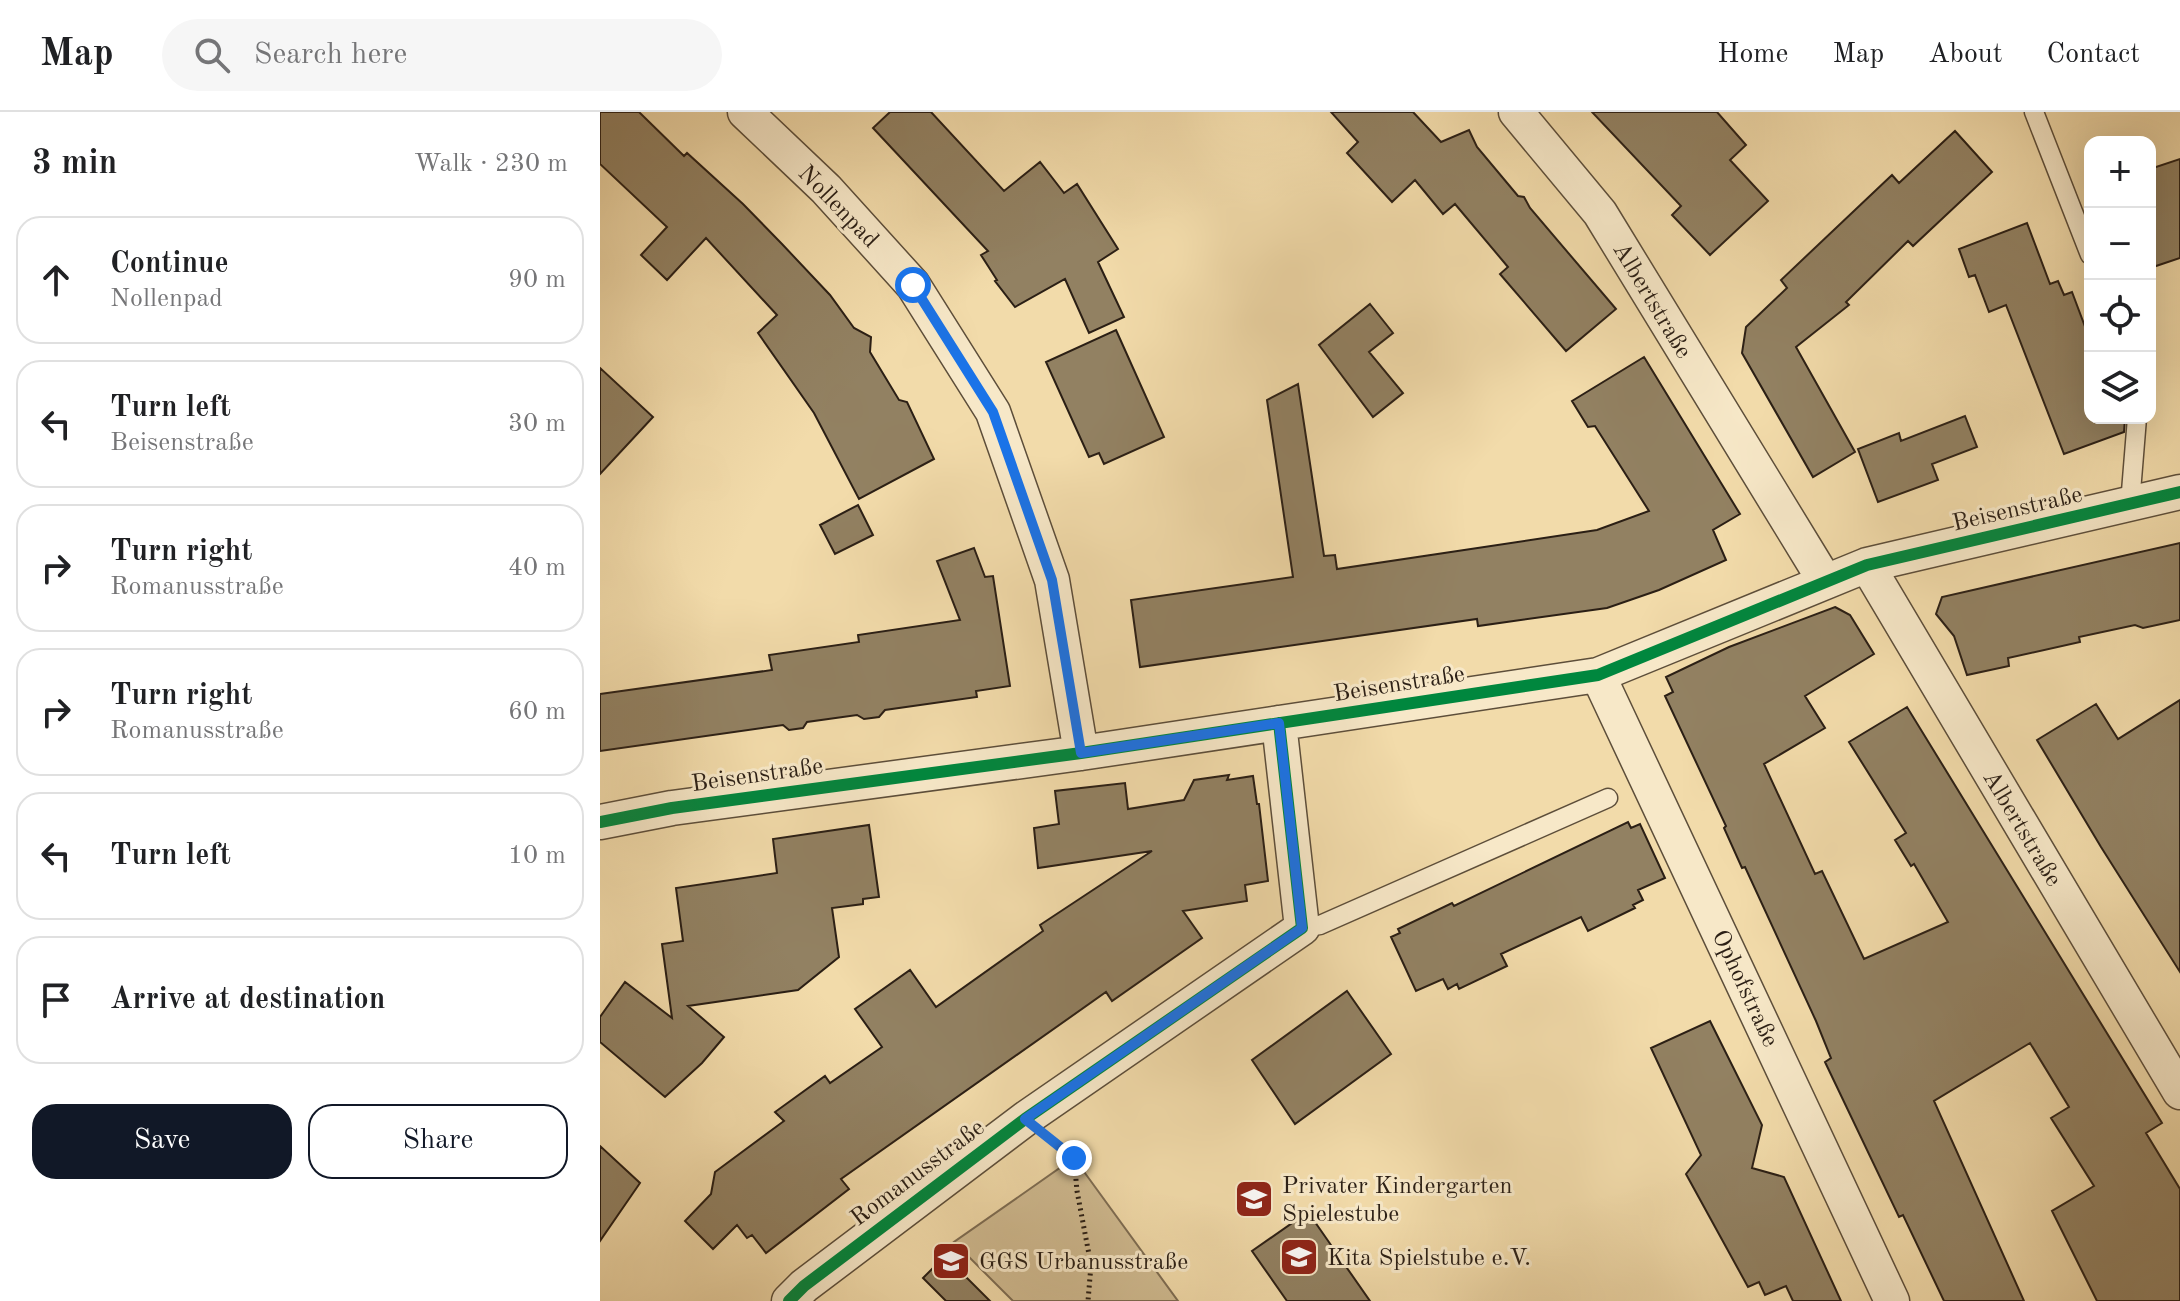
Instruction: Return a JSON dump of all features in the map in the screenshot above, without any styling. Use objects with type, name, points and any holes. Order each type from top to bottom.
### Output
[{"type":"street","name":"Nollenpad","points":[[745,112],[826,189],[913,285],[993,412],[1052,580],[1081,753]]},
{"type":"street","name":"Albertstraße","points":[[1516,112],[1600,213],[1825,581]]},
{"type":"street","name":"Beisenstraße","points":[[600,822],[672,808],[1081,753],[1598,675],[1867,565],[2180,492]]},
{"type":"street","name":"Albertstraße","points":[[1867,565],[2180,1092]]},
{"type":"street","name":"Ophofstraße","points":[[1598,675],[1892,1301]]},
{"type":"street","points":[[1279,723],[1302,928]]},
{"type":"street","name":"Romanusstraße","points":[[789,1301],[804,1286],[1025,1119],[1302,928]]},
{"type":"lane","points":[[2034,112],[2084,240]]},
{"type":"lane","points":[[2130,504],[2137,424]]},
{"type":"lane","points":[[1302,928],[1320,925],[1608,798]]},
{"type":"path","points":[[1025,1119],[1074,1158],[1091,1265],[1088,1301]]},
{"type":"shaded area","points":[[1074,1158],[1178,1301],[1013,1301],[954,1242]]},
{"type":"building","points":[[600,112],[639,112],[684,156],[687,153],[743,204],[782,244],[830,295],[854,328],[871,337],[870,352],[899,400],[907,402],[934,459],[859,499],[814,413],[758,333],[777,315],[706,238],[667,280],[641,255],[667,227],[600,164]]},
{"type":"building","points":[[890,112],[931,112],[1004,191],[1040,162],[1064,193],[1077,184],[1118,249],[1098,262],[1124,317],[1089,333],[1065,279],[1015,307],[995,281],[981,255],[988,251],[873,128]]},
{"type":"building","points":[[1331,112],[1413,112],[1441,142],[1469,130],[1477,147],[1518,196],[1524,197],[1616,309],[1566,351],[1500,274],[1508,267],[1455,204],[1443,214],[1415,180],[1392,202],[1347,153],[1358,142]]},
{"type":"building","points":[[1592,112],[1717,112],[1746,145],[1730,160],[1768,201],[1710,255],[1672,215],[1681,206]]},
{"type":"building","points":[[1955,131],[1992,172],[1913,246],[1908,241],[1846,302],[1849,305],[1796,347],[1855,452],[1813,477],[1742,353],[1746,327],[1787,288],[1781,280],[1892,175],[1899,183]]},
{"type":"building","points":[[2180,159],[2180,258],[2156,266],[2156,208],[2156,167]]},
{"type":"building","points":[[2027,223],[2050,284],[2058,281],[2064,295],[2072,292],[2084,324],[2084,424],[2125,424],[2124,432],[2064,454],[2006,305],[1989,312],[1975,275],[1969,277],[1959,249]]},
{"type":"building","points":[[1370,304],[1393,333],[1369,352],[1403,393],[1373,417],[1319,345]]},
{"type":"building","points":[[1116,330],[1164,437],[1104,464],[1099,453],[1089,457],[1046,362]]},
{"type":"building","points":[[1644,357],[1740,514],[1713,530],[1726,560],[1659,590],[1607,608],[1478,626],[1477,619],[1140,667],[1131,600],[1293,577],[1267,400],[1298,384],[1324,556],[1335,555],[1337,569],[1597,530],[1649,511],[1595,426],[1588,427],[1572,401]]},
{"type":"building","points":[[600,368],[653,417],[600,474]]},
{"type":"building","points":[[1965,416],[1977,447],[1932,464],[1938,480],[1878,502],[1858,449],[1899,433],[1901,441]]},
{"type":"building","points":[[858,505],[873,535],[835,554],[820,525]]},
{"type":"building","points":[[2180,543],[2180,620],[2143,628],[2135,625],[2079,637],[2080,642],[2008,658],[2009,666],[1967,675],[1954,636],[1936,614],[1942,597]]},
{"type":"building","points":[[974,548],[985,577],[993,576],[1010,686],[976,691],[977,697],[885,710],[879,717],[864,719],[857,715],[807,722],[803,728],[789,730],[783,725],[600,751],[600,694],[772,670],[769,655],[859,642],[858,635],[960,620],[937,561]]},
{"type":"building","points":[[1835,607],[1850,615],[1874,654],[1805,696],[1825,728],[1764,764],[1815,874],[1822,871],[1864,959],[1948,922],[1914,864],[1911,866],[1895,840],[1906,833],[1849,742],[1907,707],[2162,1123],[2146,1133],[2180,1189],[2180,1301],[2097,1301],[2052,1211],[2094,1186],[2051,1118],[2069,1107],[2030,1043],[1934,1101],[2024,1301],[1944,1301],[1903,1215],[1899,1217],[1825,1062],[1831,1058],[1816,1021],[1745,867],[1742,868],[1724,828],[1726,826],[1665,696],[1673,692],[1666,677],[1729,647]]},
{"type":"building","points":[[2180,700],[2180,972],[2037,740],[2096,704],[2118,739]]},
{"type":"building","points":[[1229,775],[1227,780],[1253,776],[1268,881],[1245,885],[1247,901],[1183,911],[1202,938],[1112,1001],[1106,992],[841,1179],[849,1189],[766,1253],[752,1235],[747,1238],[737,1225],[713,1249],[685,1221],[711,1194],[715,1172],[784,1121],[775,1112],[825,1076],[830,1083],[882,1047],[855,1009],[910,970],[936,1007],[1043,931],[1040,925],[1152,851],[1038,868],[1034,828],[1059,824],[1055,791],[1125,783],[1128,809],[1184,800],[1194,780]]},
{"type":"building","points":[[1628,822],[1631,828],[1640,824],[1665,878],[1638,890],[1643,900],[1633,905],[1635,908],[1588,931],[1581,917],[1501,954],[1507,966],[1459,989],[1457,984],[1448,989],[1443,979],[1416,991],[1391,937],[1400,933],[1398,929],[1452,903],[1454,906]]},
{"type":"building","points":[[869,825],[879,897],[863,899],[863,904],[832,908],[839,957],[798,990],[688,1006],[724,1037],[702,1063],[665,1097],[600,1042],[600,1017],[625,982],[672,1018],[662,944],[683,941],[676,888],[777,873],[773,839]]},
{"type":"building","points":[[1347,991],[1391,1054],[1295,1124],[1252,1060]]},
{"type":"building","points":[[1710,1021],[1762,1125],[1752,1168],[1784,1177],[1841,1301],[1793,1301],[1786,1286],[1765,1295],[1759,1282],[1748,1287],[1686,1174],[1701,1155],[1651,1048]]},
{"type":"building","points":[[600,1146],[640,1183],[600,1241]]},
{"type":"building","name":"Kita Spielstube e.V.","points":[[1308,1212],[1370,1301],[1287,1301],[1252,1251]]},
{"type":"building","points":[[945,1256],[990,1301],[946,1301],[923,1278]]},
{"type":"cycle path","points":[[600,822],[672,808],[1081,753],[1598,675],[1867,565],[2180,492]]},
{"type":"cycle path","points":[[789,1301],[804,1286],[1025,1119],[1302,928],[1279,723]]},
{"type":"place","name":"Privater Kindergarten Spielestube","points":[[1254,1199]]},
{"type":"place","name":"Kita Spielstube e.V.","points":[[1299,1257]]},
{"type":"place","name":"GGS Urbanusstraße","points":[[951,1261]]},
{"type":"route","points":[[913,285],[993,412],[1052,580],[1081,753],[1279,723],[1302,928],[1025,1119],[1074,1158]]}]
